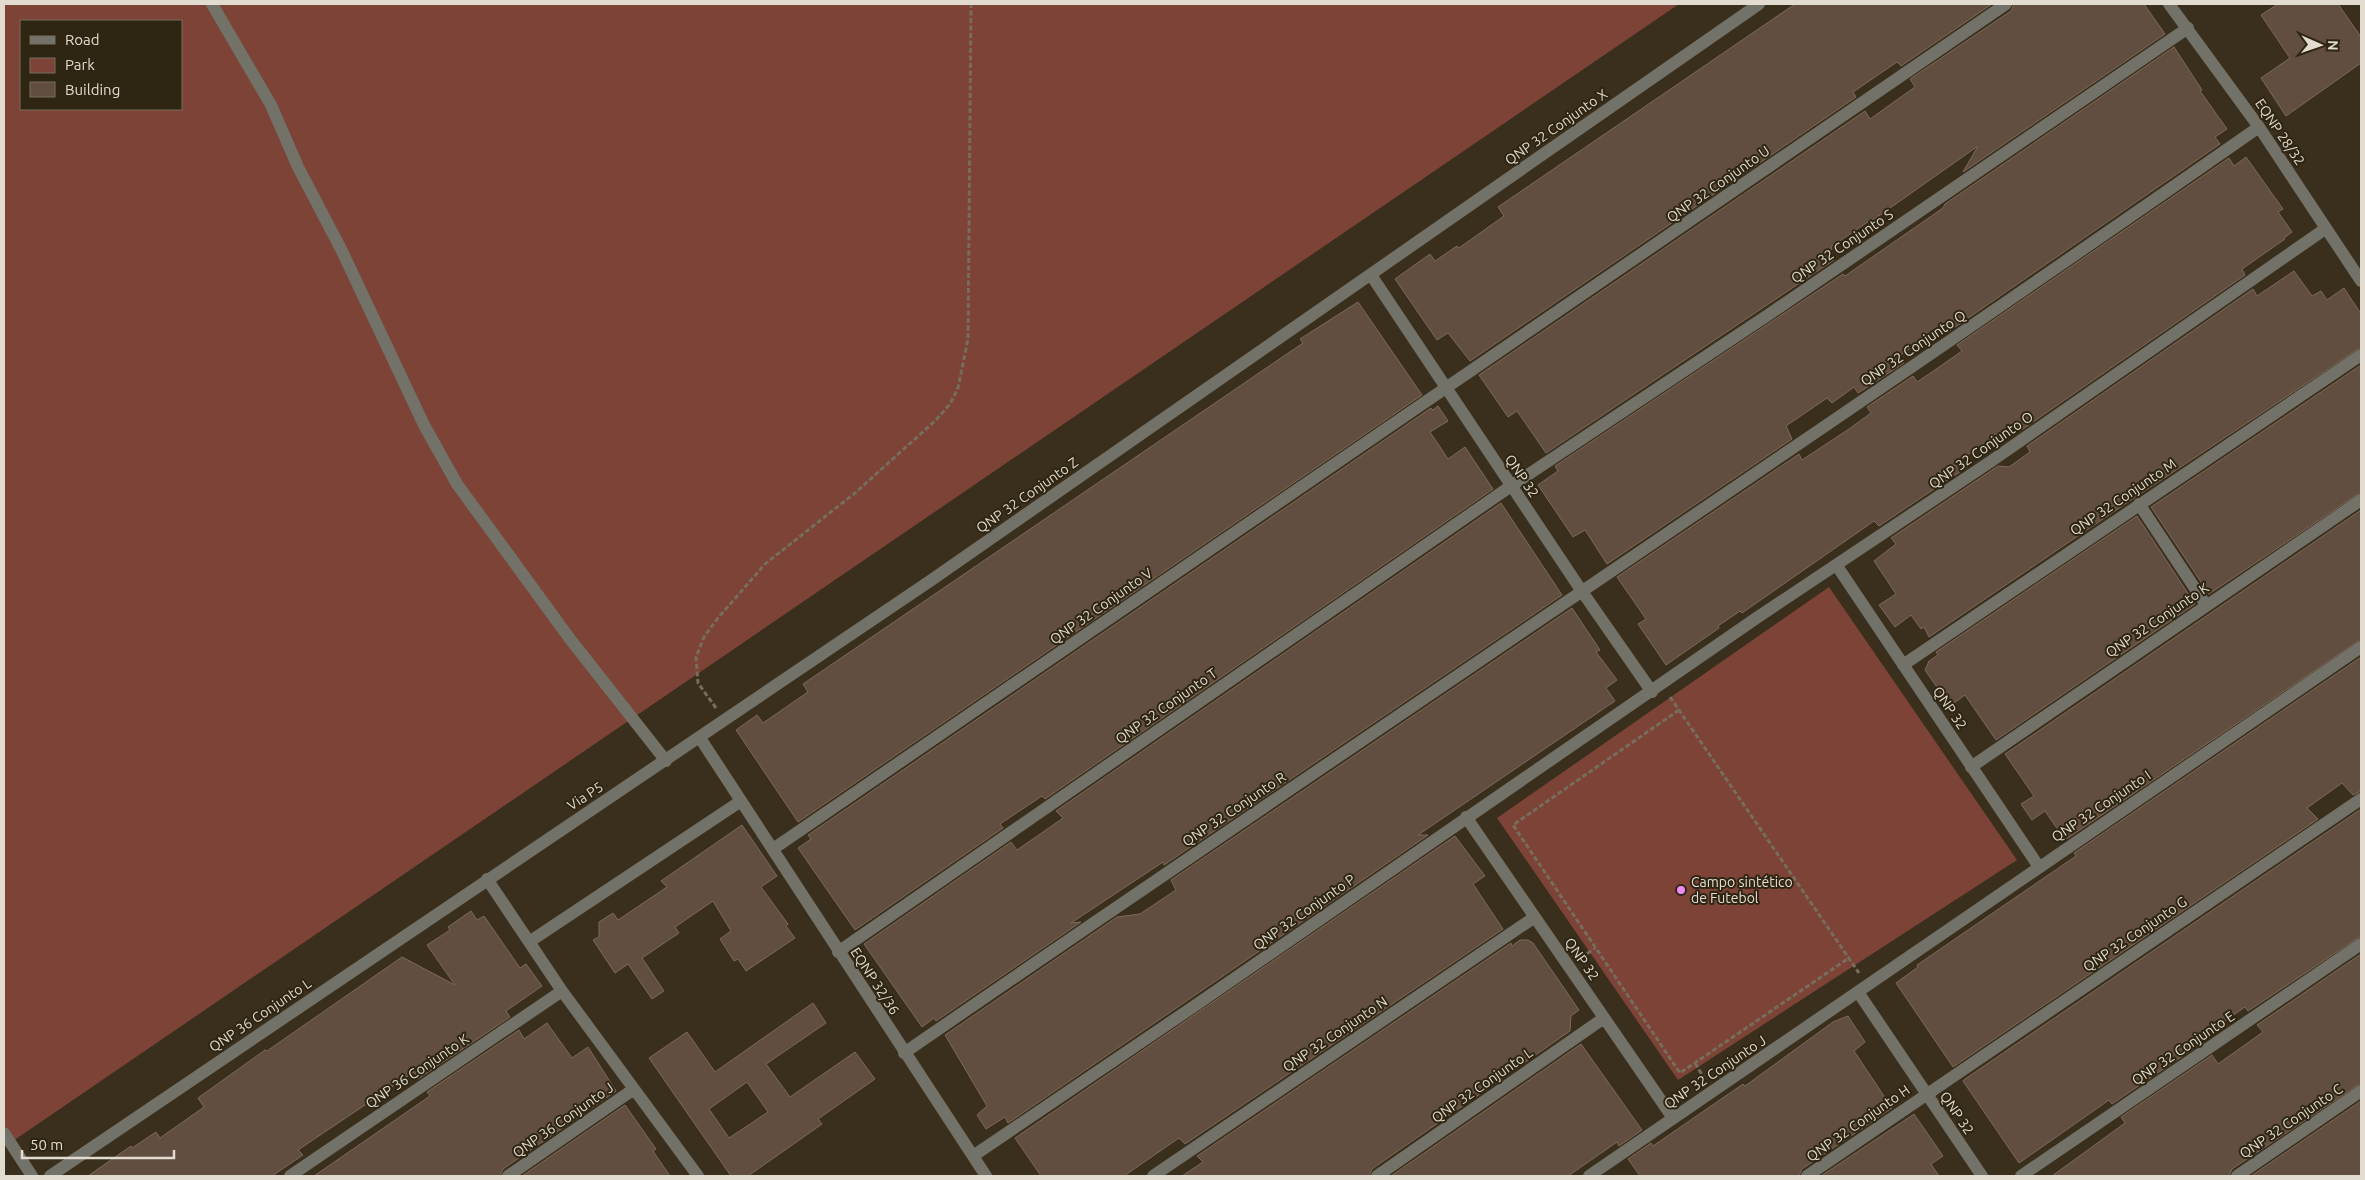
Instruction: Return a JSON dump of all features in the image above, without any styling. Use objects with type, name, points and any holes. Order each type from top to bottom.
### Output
[{"type":"street","points":[[212,4],[271,105],[298,167],[342,251],[424,425],[457,484],[570,639],[666,761]]},
{"type":"street","name":"QNP 32 Conjunto X","points":[[1371,275],[1759,4]]},
{"type":"street","name":"QNP 32 Conjunto U","points":[[1446,388],[2006,4]]},
{"type":"street","name":"EQNP 28/32","points":[[2169,4],[2259,127],[2361,281]]},
{"type":"street","name":"QNP 32 Conjunto S","points":[[1511,486],[1779,307],[2188,28]]},
{"type":"street","name":"QNP 32 Conjunto Q","points":[[1581,590],[2018,294],[2259,127]]},
{"type":"street","name":"QNP 32 Conjunto O","points":[[1652,692],[2325,229]]},
{"type":"street","name":"QNP 32 Conjunto Z","points":[[700,738],[1371,275]]},
{"type":"street","name":"QNP 32","points":[[1371,275],[1581,590],[1652,692]]},
{"type":"street","name":"QNP 32 Conjunto M","points":[[1903,666],[2361,355]]},
{"type":"street","name":"QNP 32 Conjunto V","points":[[773,850],[1446,388]]},
{"type":"street","name":"QNP 32 Conjunto T","points":[[838,952],[1511,486]]},
{"type":"street","name":"QNP 32 Conjunto K","points":[[1971,767],[2361,500]]},
{"type":"street","points":[[2139,504],[2206,605]]},
{"type":"street","name":"QNP 32","points":[[1837,566],[2038,867]]},
{"type":"street","name":"QNP 32 Conjunto R","points":[[904,1053],[1581,590]]},
{"type":"street","name":"QNP 32 Conjunto I","points":[[1858,992],[2361,647]]},
{"type":"street","name":"QNP 32 Conjunto P","points":[[973,1156],[1193,1007],[1466,817],[1652,692]]},
{"type":"street","name":"Via P5","points":[[488,879],[700,738]]},
{"type":"street","name":"EQNP 32/36","points":[[700,738],[986,1176]]},
{"type":"street","name":"QNP 32 Conjunto G","points":[[1926,1094],[2361,799]]},
{"type":"street","points":[[529,942],[741,801]]},
{"type":"street","name":"QNP 32","points":[[1466,817],[1673,1118]]},
{"type":"street","points":[[488,879],[562,991],[698,1176]]},
{"type":"street","name":"QNP 36 Conjunto L","points":[[50,1176],[488,879]]},
{"type":"street","name":"QNP 32 Conjunto N","points":[[1153,1176],[1534,917]]},
{"type":"street","name":"QNP 32 Conjunto E","points":[[2021,1176],[2361,944]]},
{"type":"street","name":"QNP 36 Conjunto K","points":[[290,1176],[562,991]]},
{"type":"street","name":"QNP 32","points":[[1858,992],[1982,1176]]},
{"type":"street","name":"QNP 32 Conjunto J","points":[[1589,1176],[1858,992]]},
{"type":"street","name":"QNP 32 Conjunto L","points":[[1377,1176],[1604,1018]]},
{"type":"street","name":"QNP 36 Conjunto J","points":[[508,1176],[634,1089]]},
{"type":"street","name":"QNP 32 Conjunto C","points":[[2237,1176],[2361,1091]]},
{"type":"street","name":"QNP 32 Conjunto H","points":[[1807,1176],[1926,1094]]},
{"type":"street","points":[[6,1141],[32,1176]]},
{"type":"path","points":[[726,719],[709,700],[698,683],[696,657],[704,637],[718,618],[766,564],[855,493],[895,458],[936,420],[950,404],[958,388],[968,339],[972,4]]},
{"type":"path","points":[[1675,705],[1679,710],[1850,959],[1680,1072],[1513,825],[1679,710]]},
{"type":"green space","points":[[4,4],[1679,4],[10,1143],[4,1133]]},
{"type":"green space","points":[[1829,587],[2017,860],[1678,1080],[1497,818]]},
{"type":"building","points":[[1795,4],[1992,4],[1901,66],[1897,62],[1853,92],[1856,97],[1470,361],[1448,333],[1437,340],[1395,279],[1430,254],[1435,261],[1457,246],[1459,248],[1504,216],[1498,207]]},
{"type":"building","points":[[2014,4],[2144,4],[2165,34],[1963,172],[1978,146],[1873,220],[1831,247],[1832,249],[1828,252],[1834,260],[1546,453],[1517,411],[1508,417],[1479,375],[1865,111],[1870,119],[1915,87],[1910,79],[2011,11]]},
{"type":"building","points":[[2278,4],[2338,4],[2361,37],[2361,63],[2286,116],[2261,78],[2290,58],[2261,15]]},
{"type":"building","points":[[2174,47],[2202,90],[2200,91],[2227,129],[2215,137],[2220,144],[1948,332],[1943,326],[1899,356],[1904,363],[1858,393],[1854,387],[1832,403],[1827,398],[1786,426],[1792,439],[1607,564],[1585,530],[1573,537],[1538,485],[1558,471],[1555,466],[1843,274],[1845,276],[1943,208],[1945,204]]},
{"type":"building","points":[[2246,157],[2283,209],[2278,212],[2292,232],[2242,269],[2245,275],[2020,431],[2017,424],[2013,426],[2012,424],[1953,465],[1970,465],[1879,526],[1874,521],[1742,613],[1740,611],[1718,626],[1719,628],[1666,665],[1638,624],[1646,619],[1617,577],[1799,454],[1802,460],[1849,429],[1871,413],[1867,407],[1913,376],[1917,382],[1932,372],[1962,351],[1957,345],[2229,158],[2234,166]]},
{"type":"building","points":[[2294,271],[2312,296],[2321,291],[2327,300],[2344,288],[2361,314],[2361,347],[1929,637],[1924,627],[1921,629],[1911,615],[1895,627],[1879,605],[1896,594],[1874,561],[1896,544],[1891,538],[1998,466],[2009,467],[2030,452],[2027,446],[2253,289],[2257,296]]},
{"type":"building","points":[[1358,302],[1422,395],[798,822],[736,730],[757,715],[763,723],[808,692],[803,684],[1303,343],[1300,339]]},
{"type":"building","points":[[2361,365],[2361,492],[2209,594],[2151,507]]},
{"type":"building","points":[[1438,406],[1448,421],[1430,432],[1448,459],[1465,447],[1493,489],[1045,799],[1042,796],[1000,824],[1003,828],[855,930],[798,848],[811,839],[808,835],[1431,408],[1433,410]]},
{"type":"building","points":[[1501,503],[1562,595],[1164,865],[1163,862],[1071,923],[1081,922],[936,1021],[934,1018],[922,1027],[864,944],[1011,842],[1017,850],[1046,830],[1063,818],[1056,811]]},
{"type":"building","points":[[2361,510],[2361,639],[2065,840],[2045,811],[2032,820],[2021,804],[2034,796],[2005,754]]},
{"type":"building","points":[[2137,516],[2195,604],[1996,740],[1965,695],[1950,706],[1925,670],[1929,661],[1938,655],[1936,652]]},
{"type":"building","points":[[1572,608],[1600,650],[1596,652],[1617,680],[1606,688],[1615,701],[1418,835],[1428,835],[1008,1123],[1005,1117],[986,1129],[977,1115],[987,1106],[945,1035],[1117,917],[1140,914],[1176,890],[1171,880]]},
{"type":"building","points":[[2361,657],[2361,791],[2353,795],[2342,783],[2307,808],[2318,819],[1953,1067],[1896,983],[1918,967],[1917,965],[2076,856],[2074,853]]},
{"type":"building","points":[[2361,809],[2361,936],[2248,1011],[2245,1007],[2200,1038],[2203,1042],[2112,1104],[2109,1100],[2019,1163],[1963,1081]]},
{"type":"building","points":[[742,825],[777,876],[761,887],[788,924],[786,926],[795,938],[746,971],[738,959],[734,961],[720,939],[731,931],[713,901],[675,927],[679,933],[642,958],[664,991],[652,999],[628,964],[615,973],[593,940],[599,937],[599,922],[613,913],[618,920],[667,887],[661,881]]},
{"type":"building","points":[[1455,836],[1485,876],[1473,884],[1503,929],[1185,1144],[1179,1138],[1124,1176],[1041,1176],[1015,1138]]},
{"type":"building","points":[[471,911],[477,920],[484,916],[520,968],[526,964],[542,986],[506,1011],[510,1017],[418,1079],[414,1072],[298,1150],[303,1155],[272,1176],[88,1176],[131,1146],[132,1148],[156,1132],[160,1138],[204,1107],[198,1098],[402,957],[455,985],[427,945],[450,930],[448,927]]},
{"type":"building","points":[[1520,940],[1528,940],[1533,943],[1579,1010],[1571,1016],[1570,1031],[1372,1169],[1369,1176],[1182,1176],[1203,1162],[1197,1156],[1511,943],[1512,946]]},
{"type":"building","points":[[2361,954],[2361,1083],[2232,1169],[2229,1176],[2052,1176],[2125,1123],[2121,1117],[2212,1055],[2218,1064],[2263,1032],[2257,1025]]},
{"type":"building","points":[[813,1003],[826,1023],[766,1064],[790,1097],[855,1052],[875,1079],[818,1119],[822,1124],[748,1176],[731,1176],[649,1058],[687,1032],[715,1072]],"holes":[[[747,1082],[768,1112],[729,1138],[709,1109]]]},
{"type":"building","points":[[1848,1016],[1865,1042],[1854,1051],[1892,1108],[1802,1169],[1799,1176],[1640,1176],[1628,1159],[1651,1143],[1653,1146],[1743,1084],[1745,1086],[1833,1022]]},
{"type":"building","points":[[547,1023],[572,1058],[588,1047],[616,1091],[503,1169],[500,1176],[314,1176],[430,1096],[427,1092],[519,1030],[524,1039]]},
{"type":"building","points":[[1581,1044],[1642,1130],[1619,1146],[1617,1142],[1568,1176],[1391,1176]]},
{"type":"building","points":[[2361,1101],[2361,1176],[2251,1176]]},
{"type":"building","points":[[625,1105],[656,1149],[653,1151],[670,1176],[522,1176]]},
{"type":"building","points":[[1914,1114],[1943,1156],[1931,1164],[1939,1176],[1821,1176]]},
{"type":"place","name":"Campo sintético de Futebol","points":[[1681,890]]}]
